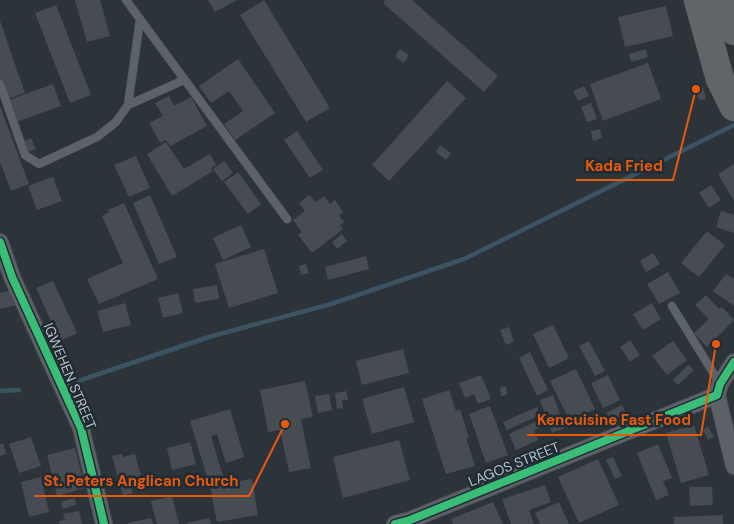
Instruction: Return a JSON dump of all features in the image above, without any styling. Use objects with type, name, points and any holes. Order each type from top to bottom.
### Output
[{"type":"highway","points":[[698,0],[720,79],[734,106]]},
{"type":"highway","points":[[726,0],[734,30]]},
{"type":"street","name":"IGWEHEN STREET","points":[[0,242],[6,278],[81,428],[104,524]]},
{"type":"street","points":[[734,362],[718,389],[734,466]]},
{"type":"street","name":"LAGOS STREET","points":[[395,524],[410,520],[718,389]]},
{"type":"lane","points":[[126,0],[287,218]]},
{"type":"lane","points":[[0,84],[26,155],[39,164],[97,137],[116,122],[128,105],[140,20]]},
{"type":"lane","points":[[128,105],[184,80]]},
{"type":"lane","points":[[672,306],[718,389]]},
{"type":"building","points":[[75,0],[100,0],[110,36],[87,42]]},
{"type":"building","points":[[208,0],[237,0],[215,12]]},
{"type":"building","points":[[264,0],[330,108],[306,122],[240,15]]},
{"type":"building","points":[[385,0],[412,0],[498,76],[484,92],[383,3]]},
{"type":"building","points":[[56,5],[91,95],[70,103],[35,13]]},
{"type":"building","points":[[666,6],[673,36],[625,47],[618,17]]},
{"type":"building","points":[[0,21],[25,93],[7,99],[0,78]]},
{"type":"building","points":[[400,49],[409,55],[404,63],[395,56]]},
{"type":"building","points":[[646,49],[648,57],[631,62],[629,54]]},
{"type":"building","points":[[238,59],[275,113],[235,140],[224,124],[243,111],[229,91],[211,103],[199,86]]},
{"type":"building","points":[[648,63],[661,99],[603,121],[590,84]]},
{"type":"building","points":[[447,81],[466,98],[389,181],[372,165]]},
{"type":"building","points":[[53,84],[61,106],[17,122],[9,100]]},
{"type":"building","points":[[584,86],[589,96],[578,101],[573,91]]},
{"type":"building","points":[[703,87],[706,99],[699,100],[696,89]]},
{"type":"building","points":[[169,96],[174,106],[191,97],[207,126],[170,146],[166,140],[160,143],[149,123],[163,116],[155,103]]},
{"type":"building","points":[[591,103],[597,119],[587,122],[581,107]]},
{"type":"building","points":[[0,106],[29,184],[11,191],[0,162]]},
{"type":"building","points":[[600,129],[602,138],[593,141],[591,131]]},
{"type":"building","points":[[297,131],[323,170],[310,178],[284,140]]},
{"type":"building","points":[[31,138],[36,149],[26,153],[22,142]]},
{"type":"building","points":[[166,142],[184,169],[210,154],[216,165],[211,168],[213,171],[172,196],[147,154]]},
{"type":"building","points":[[440,145],[451,153],[446,160],[436,152]]},
{"type":"building","points":[[136,156],[150,188],[129,197],[114,165]]},
{"type":"building","points":[[224,161],[233,173],[222,181],[213,169]]},
{"type":"building","points":[[734,164],[734,201],[718,174]]},
{"type":"building","points":[[238,172],[261,204],[248,214],[224,182]]},
{"type":"building","points":[[53,177],[62,201],[37,210],[28,186]]},
{"type":"building","points":[[711,185],[721,200],[709,208],[699,193]]},
{"type":"building","points":[[150,195],[177,257],[159,264],[133,203]]},
{"type":"building","points":[[309,195],[316,202],[324,196],[330,204],[335,200],[343,212],[339,215],[344,222],[340,225],[343,229],[312,253],[298,235],[302,232],[293,220],[305,211],[299,203]]},
{"type":"building","points":[[124,203],[158,279],[99,304],[87,279],[123,263],[102,216],[109,212],[108,210]]},
{"type":"building","points":[[721,211],[734,215],[734,233],[716,227]]},
{"type":"building","points":[[241,225],[251,247],[223,260],[213,238]]},
{"type":"building","points":[[707,231],[725,245],[699,277],[681,263]]},
{"type":"building","points":[[342,234],[347,241],[337,249],[332,242]]},
{"type":"building","points":[[264,249],[278,293],[229,308],[215,264]]},
{"type":"building","points":[[653,253],[660,264],[646,272],[640,261]]},
{"type":"building","points":[[366,256],[369,269],[328,280],[325,267]]},
{"type":"building","points":[[306,264],[309,273],[301,275],[299,266]]},
{"type":"building","points":[[668,272],[680,293],[659,304],[647,284]]},
{"type":"building","points":[[726,274],[734,279],[734,306],[713,291]]},
{"type":"building","points":[[53,281],[77,333],[60,341],[36,288]]},
{"type":"building","points":[[217,285],[219,299],[195,303],[193,289]]},
{"type":"building","points":[[13,290],[17,305],[0,309],[0,293]]},
{"type":"building","points":[[178,293],[183,313],[163,318],[158,298]]},
{"type":"building","points":[[706,295],[719,309],[722,307],[734,320],[707,347],[694,333],[709,319],[695,305]]},
{"type":"building","points":[[125,303],[131,325],[103,332],[97,311]]},
{"type":"building","points":[[652,303],[661,319],[643,330],[633,314]]},
{"type":"building","points":[[553,325],[569,358],[549,368],[533,334]]},
{"type":"building","points":[[509,327],[514,342],[506,345],[500,330]]},
{"type":"building","points":[[630,340],[640,355],[630,362],[620,347]]},
{"type":"building","points":[[589,341],[605,371],[595,376],[579,346]]},
{"type":"building","points":[[673,341],[687,360],[667,375],[652,356]]},
{"type":"building","points":[[403,349],[409,373],[362,385],[356,361]]},
{"type":"building","points":[[530,352],[548,390],[537,396],[519,358]]},
{"type":"building","points":[[688,365],[694,370],[678,385],[673,380]]},
{"type":"building","points":[[576,369],[595,409],[570,421],[550,381]]},
{"type":"building","points":[[481,375],[491,399],[478,404],[474,394],[465,398],[459,383]]},
{"type":"building","points":[[608,375],[620,400],[603,408],[591,383]]},
{"type":"building","points":[[305,381],[313,417],[301,419],[311,468],[289,472],[280,430],[268,432],[260,390]]},
{"type":"building","points":[[506,386],[507,395],[501,396],[500,387]]},
{"type":"building","points":[[404,387],[414,422],[372,434],[362,399]]},
{"type":"building","points":[[449,390],[456,411],[460,409],[469,438],[466,438],[475,466],[446,474],[422,399]]},
{"type":"building","points":[[346,391],[348,400],[342,400],[343,408],[337,409],[335,393]]},
{"type":"building","points":[[329,394],[332,410],[318,413],[315,396]]},
{"type":"building","points":[[553,395],[565,428],[552,433],[540,400]]},
{"type":"building","points":[[622,405],[626,413],[611,421],[606,413]]},
{"type":"building","points":[[490,406],[508,455],[486,463],[469,414]]},
{"type":"building","points":[[537,407],[540,415],[507,430],[503,422]]},
{"type":"building","points":[[230,409],[244,457],[226,463],[217,434],[211,436],[223,476],[208,480],[190,421]]},
{"type":"building","points":[[537,421],[540,428],[534,430],[538,440],[516,450],[509,434]]},
{"type":"building","points":[[694,425],[709,475],[681,483],[666,433]]},
{"type":"building","points":[[708,426],[714,437],[708,440],[703,430]]},
{"type":"building","points":[[31,437],[41,466],[19,473],[9,444]]},
{"type":"building","points":[[399,440],[410,480],[343,498],[333,457]]},
{"type":"building","points":[[190,442],[196,464],[172,470],[167,448]]},
{"type":"building","points":[[3,443],[6,454],[0,456],[0,444]]},
{"type":"building","points":[[658,444],[672,478],[663,481],[669,495],[656,500],[637,453]]},
{"type":"building","points":[[75,448],[85,488],[57,496],[47,455]]},
{"type":"building","points":[[122,454],[123,457],[135,454],[143,483],[131,486],[133,493],[123,496],[112,456]]},
{"type":"building","points":[[613,457],[622,476],[615,479],[606,460]]},
{"type":"building","points":[[598,459],[619,505],[579,523],[558,477]]},
{"type":"building","points":[[41,477],[49,512],[29,517],[21,482]]},
{"type":"building","points":[[252,479],[258,515],[217,522],[210,486]]},
{"type":"building","points":[[545,485],[551,502],[529,510],[534,524],[511,524],[502,499]]},
{"type":"building","points":[[689,487],[712,487],[713,505],[690,506]]},
{"type":"building","points":[[172,496],[179,524],[157,524],[151,501]]},
{"type":"building","points":[[74,498],[77,504],[63,509],[61,502]]},
{"type":"building","points":[[493,502],[503,524],[453,524],[451,519]]},
{"type":"building","points":[[559,502],[569,524],[540,524],[535,513]]},
{"type":"building","points":[[79,511],[82,524],[59,524],[59,521],[65,520],[63,514]]},
{"type":"building","points":[[723,515],[723,524],[674,524],[674,517]]},
{"type":"building","points":[[151,518],[153,524],[128,524],[128,523]]},
{"type":"building","points":[[209,518],[211,524],[187,523]]},
{"type":"waterway","points":[[78,381],[212,336],[331,304],[464,259],[734,125]]},
{"type":"waterway","points":[[0,391],[19,390]]},
{"type":"cycle path","points":[[0,242],[12,277],[81,428],[104,524]]},
{"type":"cycle path","points":[[395,524],[410,520],[717,395],[720,384],[734,362]]},
{"type":"place","name":"Kada Fried","points":[[696,89]]},
{"type":"place","name":"Kencuisine Fast Food","points":[[716,344]]},
{"type":"place","name":"St. Peters Anglican Church","points":[[285,424]]}]
